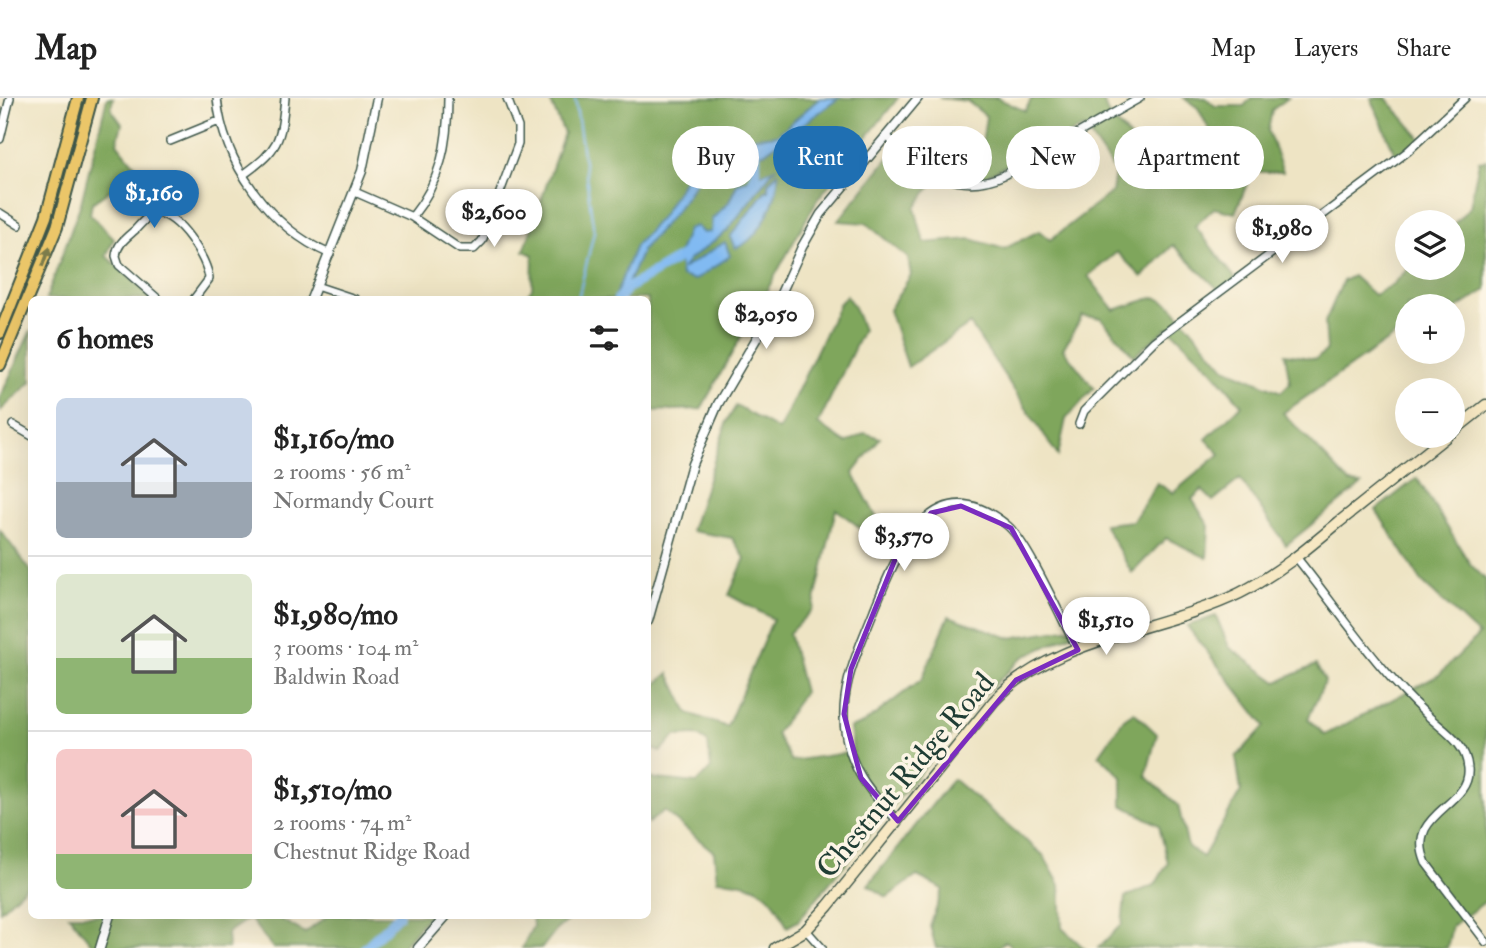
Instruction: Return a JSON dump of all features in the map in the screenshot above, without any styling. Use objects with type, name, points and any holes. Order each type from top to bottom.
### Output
[{"type":"highway","points":[[0,334],[46,217],[78,98]]},
{"type":"highway","points":[[28,296],[57,227],[92,98]]},
{"type":"highway","points":[[0,365],[28,297]]},
{"type":"main road","points":[[1465,422],[1486,405]]},
{"type":"main road","name":"Chestnut Ridge Road","points":[[775,948],[806,930],[1004,690],[1041,664],[1218,602],[1257,584],[1296,557],[1432,448]]},
{"type":"street","points":[[0,139],[10,98]]},
{"type":"street","points":[[217,98],[219,121],[243,175],[288,230],[310,246],[330,254]]},
{"type":"street","points":[[243,175],[269,156],[278,144],[285,98]]},
{"type":"street","points":[[312,296],[355,192],[370,143],[377,98]]},
{"type":"street","points":[[412,218],[427,197],[442,165],[447,142],[448,98]]},
{"type":"street","points":[[355,192],[412,218],[460,249],[470,250],[479,246],[518,144],[518,127],[507,98]]},
{"type":"street","points":[[894,126],[918,98]]},
{"type":"street","points":[[992,180],[1004,176],[1140,98]]},
{"type":"street","points":[[1079,424],[1085,409],[1154,341],[1230,287],[1407,152],[1465,98]]},
{"type":"street","points":[[170,141],[219,121]]},
{"type":"street","points":[[651,610],[690,472],[709,421],[775,307],[811,230],[833,198],[882,141]]},
{"type":"street","points":[[0,213],[19,225]]},
{"type":"street","points":[[155,296],[119,265],[116,256],[120,244],[150,215],[160,213],[175,221],[207,266],[209,279],[196,296]]},
{"type":"street","points":[[316,286],[346,296]]},
{"type":"street","points":[[13,425],[28,434]]},
{"type":"street","points":[[898,821],[872,795],[855,765],[846,738],[844,700],[851,670],[891,567],[916,526],[931,513],[961,506],[980,509],[1001,520],[1011,528],[1022,545],[1078,650]]},
{"type":"street","points":[[1296,557],[1402,690],[1453,737],[1464,752],[1468,768],[1466,782],[1426,826],[1422,850],[1426,863],[1486,942]]},
{"type":"street","points":[[100,948],[109,919]]},
{"type":"street","points":[[418,948],[443,919]]},
{"type":"street","points":[[806,930],[822,948]]},
{"type":"highlighted area","points":[[961,506],[1011,528],[1078,650],[1016,680],[898,821],[861,778],[844,714],[851,669],[896,557],[931,513]]},
{"type":"green space","points":[[107,98],[113,98],[111,109],[122,124],[117,143],[139,170],[92,203],[90,214],[114,239],[106,256],[151,296],[47,296],[81,203]]},
{"type":"green space","points":[[549,98],[898,98],[868,136],[868,126],[773,126],[773,189],[826,189],[817,200],[701,409],[651,411],[651,296],[526,296],[532,288],[533,255],[524,251],[564,133]]},
{"type":"green space","points":[[939,98],[997,98],[1025,111],[1032,98],[1102,98],[1108,114],[1119,126],[1114,126],[1114,171],[1100,150],[1100,126],[1006,126],[1006,166],[992,173],[992,126],[985,126],[986,116],[967,101]]},
{"type":"green space","points":[[1184,98],[1206,98],[1215,106],[1244,106],[1251,98],[1288,98],[1272,110],[1268,131],[1283,172],[1264,172],[1264,126],[1207,126],[1198,108]]},
{"type":"green space","points":[[1371,98],[1386,98],[1422,140],[1398,161]]},
{"type":"green space","points":[[1486,160],[1486,290],[1465,303],[1465,294],[1395,294],[1395,335],[1283,413],[1350,483],[1362,484],[1286,545],[1240,479],[1213,501],[1202,490],[1192,499],[1209,526],[1207,558],[1166,538],[1132,573],[1104,524],[1133,521],[1157,483],[1173,493],[1220,454],[1206,439],[1242,405],[1211,369],[1168,327],[1134,356],[1101,318],[1082,316],[1063,349],[1094,388],[1066,419],[1058,456],[970,324],[908,367],[889,310],[911,275],[908,258],[866,223],[838,221],[864,189],[868,189],[868,184],[882,166],[882,189],[929,189],[915,208],[924,243],[971,239],[1004,249],[1039,231],[1050,240],[1112,192],[1114,179],[1114,189],[1245,189],[1235,213],[1214,208],[1195,226],[1236,279],[1220,291],[1173,245],[1142,277],[1117,252],[1088,276],[1114,310],[1155,297],[1170,304],[1225,368],[1281,392],[1290,383],[1285,354],[1316,359],[1327,350],[1325,322],[1343,281],[1353,276],[1374,295],[1397,280],[1465,280],[1465,212],[1470,207],[1479,161]]},
{"type":"green space","points":[[846,296],[853,305],[863,330],[818,424],[846,443],[865,433],[880,438],[853,473],[882,528],[872,537],[836,509],[813,609],[789,633],[804,692],[776,734],[791,761],[853,752],[850,728],[864,723],[922,679],[949,616],[1010,638],[1071,628],[1073,634],[1023,657],[987,692],[798,921],[787,927],[775,904],[761,890],[742,883],[717,880],[714,852],[664,811],[651,821],[651,778],[697,783],[711,768],[708,743],[696,735],[675,736],[660,752],[651,748],[651,688],[669,673],[688,713],[727,727],[773,619],[729,595],[745,558],[732,538],[691,531],[727,421],[736,406],[779,430],[839,304]]},
{"type":"green space","points":[[28,337],[28,385],[0,411],[0,398]]},
{"type":"green space","points":[[1417,478],[1470,564],[1486,580],[1486,901],[1452,926],[1447,948],[1098,948],[1122,924],[1125,897],[1155,885],[1168,863],[1159,825],[1122,805],[1122,777],[1099,755],[1124,719],[1134,712],[1157,734],[1146,776],[1178,805],[1188,847],[1203,857],[1241,791],[1236,757],[1265,726],[1187,626],[1216,616],[1229,647],[1277,682],[1316,665],[1325,681],[1308,719],[1325,735],[1439,675],[1479,635],[1422,582],[1376,510]]},
{"type":"green space","points":[[0,530],[28,567],[28,885],[0,911]]},
{"type":"green space","points":[[953,779],[1043,855],[1060,885],[1062,928],[1084,948],[1013,948],[1006,941],[997,948],[936,948],[930,926],[943,889],[917,876],[887,897],[868,885]]},
{"type":"green space","points":[[72,919],[248,919],[227,933],[228,948],[95,948]]},
{"type":"green space","points":[[250,919],[280,919],[305,933],[324,919],[426,919],[401,948],[273,948]]},
{"type":"green space","points":[[532,919],[569,919],[556,930],[542,948],[522,948],[533,926]]},
{"type":"water","points":[[820,98],[839,98],[801,126],[787,126]]},
{"type":"water","points":[[773,135],[773,146],[759,154],[759,137]]},
{"type":"water","points":[[773,169],[759,189],[759,175]]},
{"type":"water","points":[[773,178],[773,189],[777,189],[767,216],[752,237],[735,248],[730,237],[765,191],[768,191],[768,183]]},
{"type":"water","points":[[678,189],[691,189],[643,249],[622,296],[615,296],[635,246],[662,216]]},
{"type":"water","points":[[735,189],[759,189],[727,231],[689,260],[682,269],[725,242],[730,256],[695,280],[681,276],[678,255],[688,229],[696,226],[703,233],[711,232],[712,219],[729,202]]},
{"type":"waterway","points":[[575,98],[594,232],[579,296]]},
{"type":"waterway","points":[[759,148],[764,145]]},
{"type":"waterway","points":[[620,296],[626,289],[687,253]]},
{"type":"waterway","points":[[365,948],[395,919]]}]
